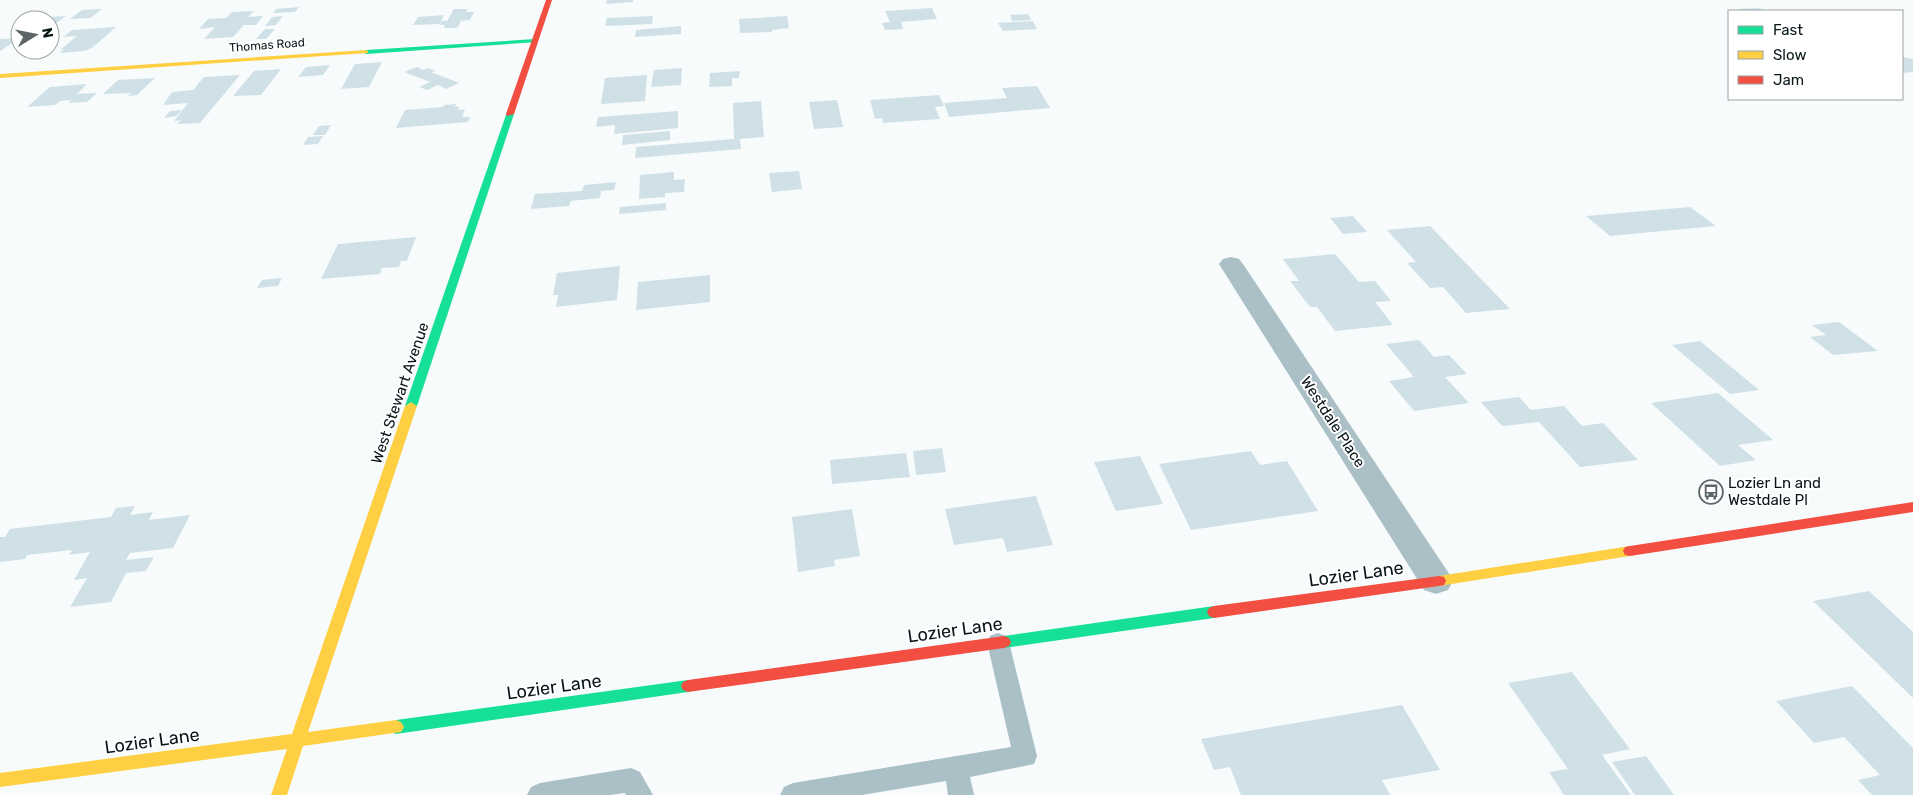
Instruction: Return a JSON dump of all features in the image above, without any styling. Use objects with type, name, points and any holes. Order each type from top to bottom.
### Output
[{"type":"main road","name":"West Stewart Avenue","points":[[279,795],[549,0]]},
{"type":"main road","name":"Thomas Road","points":[[0,76],[535,41]]},
{"type":"main road","name":"Lozier Lane","points":[[0,780],[1436,581],[1913,507]]},
{"type":"street","name":"Westdale Place","points":[[1231,264],[1436,581]]},
{"type":"lane","points":[[793,795],[1025,756],[998,642]]},
{"type":"lane","points":[[956,768],[961,795]]},
{"type":"lane","points":[[540,795],[631,780],[640,795]]},
{"type":"building","points":[[607,0],[633,0],[633,2],[606,4]]},
{"type":"building","points":[[299,7],[295,12],[273,13],[276,9]]},
{"type":"building","points":[[932,8],[937,19],[901,22],[903,29],[885,30],[882,23],[890,22],[885,11]]},
{"type":"building","points":[[1759,8],[1764,10],[1742,10],[1739,9]]},
{"type":"building","points":[[102,9],[90,18],[70,19],[82,10]]},
{"type":"building","points":[[454,9],[468,9],[466,12],[474,12],[470,20],[461,21],[457,28],[444,28],[445,25],[440,25],[442,21],[447,21]]},
{"type":"building","points":[[254,11],[248,17],[263,16],[256,25],[244,25],[233,37],[204,39],[215,27],[199,29],[208,19],[226,18],[232,12]]},
{"type":"building","points":[[1028,14],[1031,20],[1012,21],[1010,15]]},
{"type":"building","points":[[444,15],[440,24],[413,25],[418,17]]},
{"type":"building","points":[[283,16],[276,25],[265,26],[272,17]]},
{"type":"building","points":[[653,16],[652,24],[605,26],[607,18]]},
{"type":"building","points":[[787,16],[789,28],[772,30],[772,32],[740,33],[739,19]]},
{"type":"building","points":[[1033,21],[1037,29],[1003,31],[998,23]]},
{"type":"building","points":[[681,26],[681,34],[635,37],[636,30]]},
{"type":"building","points":[[116,27],[92,48],[84,51],[60,53],[64,49],[60,50],[77,36],[63,37],[72,30]]},
{"type":"building","points":[[265,29],[275,29],[266,39],[256,39]]},
{"type":"building","points":[[10,38],[10,45],[0,51],[0,39]]},
{"type":"building","points":[[1903,57],[1913,59],[1913,72],[1903,73]]},
{"type":"building","points":[[382,62],[369,87],[341,89],[355,64]]},
{"type":"building","points":[[330,65],[323,75],[298,77],[306,67]]},
{"type":"building","points":[[417,67],[423,70],[428,68],[436,71],[431,72],[459,83],[446,89],[438,85],[427,90],[419,87],[430,82],[404,72]]},
{"type":"building","points":[[682,68],[681,85],[651,87],[654,70]]},
{"type":"building","points":[[281,69],[261,95],[233,96],[254,71]]},
{"type":"building","points":[[740,71],[739,78],[732,78],[732,86],[709,87],[710,73]]},
{"type":"building","points":[[240,75],[200,123],[177,124],[181,120],[174,121],[188,103],[163,105],[172,92],[193,90],[204,77]]},
{"type":"building","points":[[647,75],[645,101],[601,104],[605,78]]},
{"type":"building","points":[[155,78],[137,95],[128,96],[131,93],[103,94],[118,80]]},
{"type":"building","points":[[87,84],[77,94],[97,93],[87,102],[68,103],[72,100],[60,101],[55,105],[27,107],[50,87]]},
{"type":"building","points":[[1037,86],[1050,108],[949,117],[944,103],[1007,98],[1002,88]]},
{"type":"building","points":[[939,95],[944,106],[935,107],[940,119],[883,123],[882,118],[875,119],[870,100]]},
{"type":"building","points":[[837,100],[843,127],[814,129],[809,102]]},
{"type":"building","points":[[761,101],[764,137],[740,139],[741,149],[635,158],[636,147],[734,139],[733,103]]},
{"type":"building","points":[[456,104],[455,107],[459,106],[458,110],[465,109],[462,117],[470,117],[468,122],[396,128],[405,110]]},
{"type":"building","points":[[182,110],[176,116],[164,118],[170,111]]},
{"type":"building","points":[[678,111],[678,128],[614,134],[615,125],[596,127],[598,117]]},
{"type":"building","points":[[331,125],[325,135],[313,135],[319,126]]},
{"type":"building","points":[[670,131],[670,140],[622,145],[623,135]]},
{"type":"building","points":[[323,136],[318,144],[303,145],[308,137]]},
{"type":"building","points":[[799,171],[802,189],[772,192],[769,173]]},
{"type":"building","points":[[674,172],[674,180],[685,179],[684,192],[665,193],[665,197],[639,199],[640,175]]},
{"type":"building","points":[[616,182],[614,190],[601,191],[600,198],[571,201],[569,206],[531,209],[535,194],[582,191],[584,185]]},
{"type":"building","points":[[666,203],[666,210],[619,214],[620,207]]},
{"type":"building","points":[[1690,207],[1716,226],[1610,236],[1586,216]]},
{"type":"building","points":[[1353,216],[1367,232],[1343,234],[1330,218]]},
{"type":"building","points":[[1430,226],[1510,309],[1466,313],[1443,287],[1430,288],[1407,263],[1416,262],[1387,230]]},
{"type":"building","points":[[416,237],[407,261],[401,261],[399,267],[382,268],[380,274],[321,279],[338,244]]},
{"type":"building","points":[[1335,254],[1359,282],[1375,281],[1391,301],[1375,302],[1393,325],[1335,331],[1317,307],[1310,307],[1290,281],[1299,281],[1283,259]]},
{"type":"building","points":[[620,266],[617,300],[556,307],[558,295],[553,295],[557,273]]},
{"type":"building","points":[[710,275],[710,302],[636,310],[638,282]]},
{"type":"building","points":[[282,278],[278,286],[257,288],[262,280]]},
{"type":"building","points":[[1839,322],[1878,351],[1833,355],[1810,337],[1826,335],[1812,325]]},
{"type":"building","points":[[1419,340],[1434,357],[1449,355],[1467,374],[1445,377],[1469,403],[1414,411],[1389,381],[1414,377],[1386,344]]},
{"type":"building","points":[[1700,341],[1759,390],[1730,394],[1672,345]]},
{"type":"building","points":[[1718,393],[1773,440],[1738,445],[1756,460],[1720,466],[1651,403]]},
{"type":"building","points":[[1519,397],[1531,410],[1564,406],[1582,426],[1603,423],[1638,460],[1580,467],[1539,422],[1502,426],[1481,402]]},
{"type":"building","points":[[942,448],[946,472],[916,475],[913,451]]},
{"type":"building","points":[[1251,451],[1260,465],[1287,461],[1318,511],[1191,530],[1159,464]]},
{"type":"building","points":[[906,453],[910,477],[832,484],[830,460]]},
{"type":"building","points":[[1140,456],[1163,504],[1116,511],[1094,462]]},
{"type":"building","points":[[1036,496],[1053,545],[1007,552],[1003,538],[954,545],[945,509]]},
{"type":"building","points":[[135,506],[130,515],[153,512],[149,520],[190,515],[173,548],[130,553],[126,560],[154,557],[146,571],[126,573],[111,602],[70,607],[87,578],[74,580],[90,552],[69,555],[72,550],[27,555],[25,559],[0,562],[0,537],[5,537],[10,529],[111,517],[116,508]]},
{"type":"building","points":[[852,509],[860,556],[834,560],[835,566],[798,572],[792,517]]},
{"type":"building","points":[[1869,591],[1913,632],[1913,698],[1813,601]]},
{"type":"building","points":[[1572,672],[1630,749],[1602,755],[1631,795],[1564,795],[1549,772],[1568,769],[1508,683]]},
{"type":"building","points":[[1852,686],[1913,748],[1913,795],[1872,795],[1858,780],[1880,775],[1844,737],[1814,743],[1776,701]]},
{"type":"building","points":[[1402,705],[1440,770],[1382,780],[1390,795],[1241,795],[1230,767],[1214,770],[1201,739]]},
{"type":"building","points":[[1646,756],[1674,795],[1635,795],[1612,762]]},
{"type":"traffic: fast","points":[[366,52],[535,41]]},
{"type":"traffic: fast","points":[[411,406],[510,114]]},
{"type":"traffic: fast","points":[[1004,642],[1214,612]]},
{"type":"traffic: fast","points":[[396,727],[688,686]]},
{"type":"traffic: slow","points":[[0,76],[366,52]]},
{"type":"traffic: slow","points":[[279,795],[411,406]]},
{"type":"traffic: slow","points":[[1439,581],[1630,551]]},
{"type":"traffic: slow","points":[[0,780],[396,727]]},
{"type":"traffic: jam","points":[[510,114],[549,0]]},
{"type":"traffic: jam","points":[[1630,551],[1913,507]]},
{"type":"traffic: jam","points":[[1214,612],[1439,581]]},
{"type":"traffic: jam","points":[[688,686],[1004,642]]},
{"type":"place","name":"Lozier Ln and Westdale Pl","points":[[1711,492]]}]
